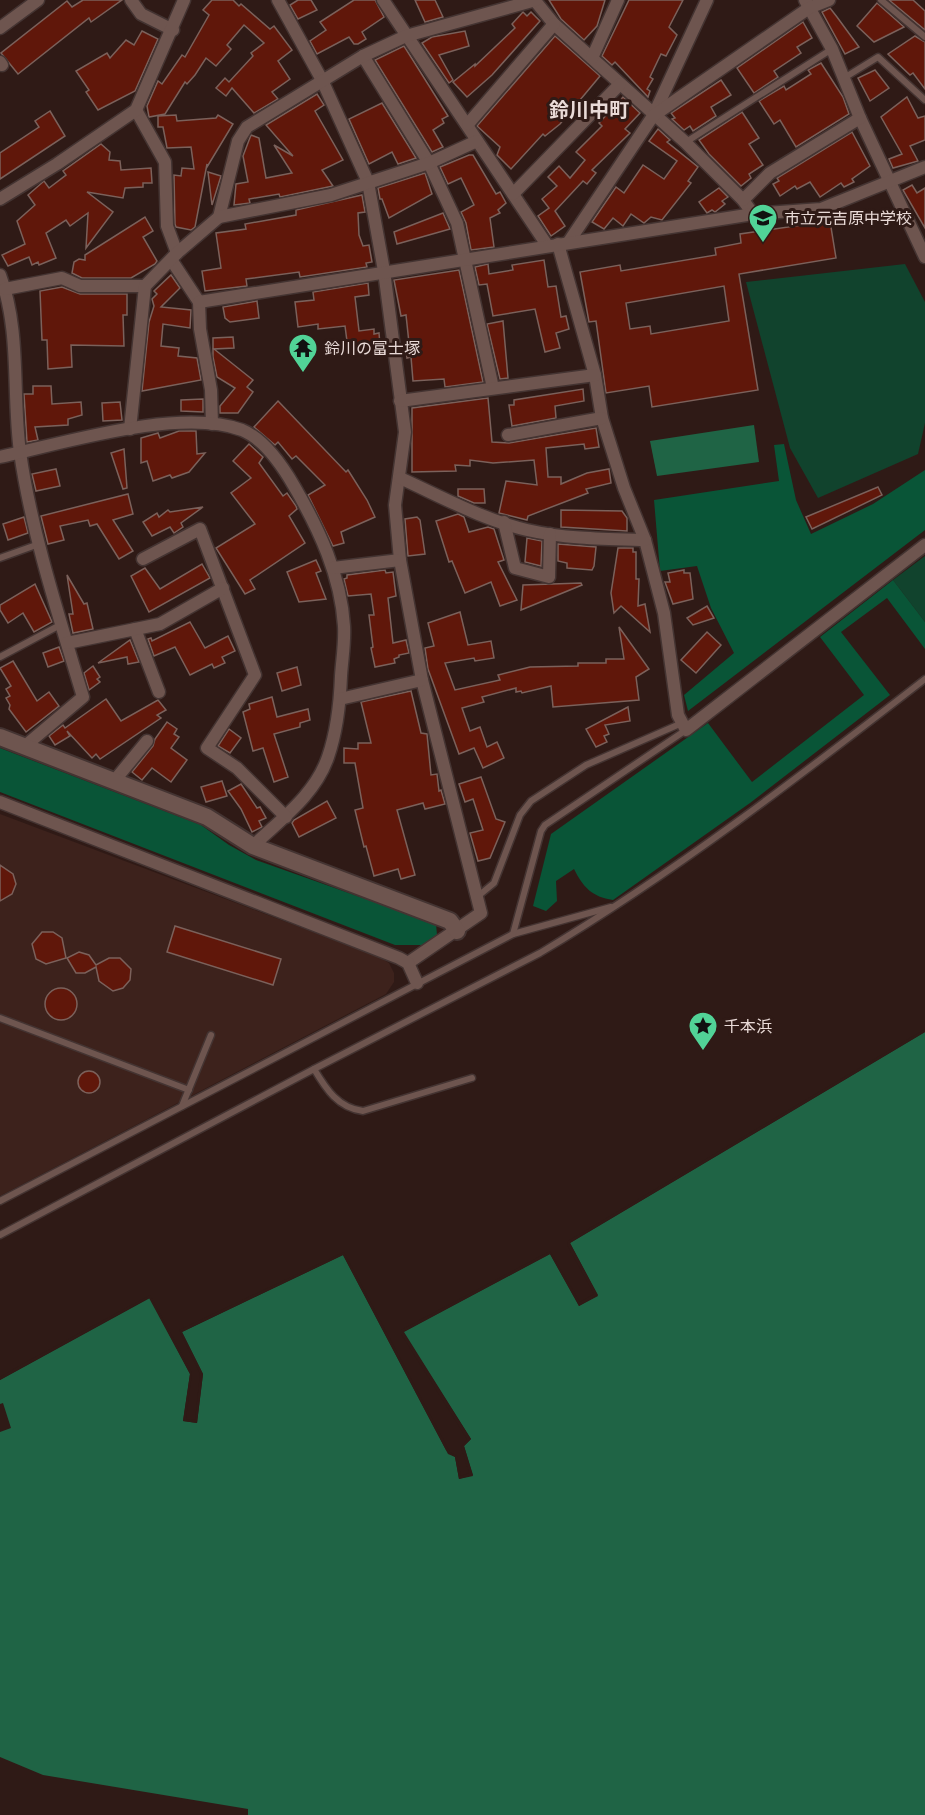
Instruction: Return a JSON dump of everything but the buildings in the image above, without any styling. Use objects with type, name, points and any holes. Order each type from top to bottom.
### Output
[{"type":"street","points":[[0,28],[38,0]]},
{"type":"street","points":[[132,0],[141,14],[173,30]]},
{"type":"street","points":[[0,199],[57,164],[136,110],[173,30],[184,0]]},
{"type":"street","points":[[278,0],[322,80],[368,182],[384,271],[405,432],[395,504],[400,560],[422,680],[481,914],[408,963]]},
{"type":"street","points":[[383,0],[513,194],[558,244],[595,375],[602,418],[624,488],[645,540],[664,613],[678,715],[684,726],[925,545]]},
{"type":"street","points":[[592,58],[618,0]]},
{"type":"street","points":[[558,244],[653,116],[707,0]]},
{"type":"street","points":[[653,116],[807,4],[829,0]]},
{"type":"street","points":[[219,217],[238,141],[247,127],[363,56],[406,36],[536,1],[554,24],[653,116],[685,142],[743,200],[753,214]]},
{"type":"street","points":[[807,4],[832,49],[860,118],[925,257]]},
{"type":"street","points":[[468,124],[554,24]]},
{"type":"street","points":[[363,56],[429,163],[458,223],[493,388]]},
{"type":"street","points":[[513,194],[620,84]]},
{"type":"street","points":[[136,110],[165,162],[167,226],[174,257],[200,302],[200,329],[211,390],[212,424]]},
{"type":"street","points":[[743,200],[770,173],[860,118]]},
{"type":"street","points":[[130,429],[145,286],[219,217],[331,195],[429,163],[477,141]]},
{"type":"street","points":[[200,302],[753,214],[821,209],[925,167]]},
{"type":"street","points":[[0,275],[6,290],[11,321],[20,452],[40,543],[83,697],[25,746]]},
{"type":"street","points":[[6,290],[62,278],[80,286],[145,286]]},
{"type":"street","points":[[400,401],[595,375]]},
{"type":"street","points":[[508,435],[602,418]]},
{"type":"street","points":[[0,457],[130,429],[173,424],[212,424],[243,430],[262,444],[285,471],[319,532],[333,568],[344,626],[340,699],[328,758],[316,783],[286,817],[253,846]]},
{"type":"street","points":[[400,478],[504,522],[550,534],[582,539],[645,540]]},
{"type":"street","points":[[504,522],[515,568],[549,577],[550,534]]},
{"type":"street","points":[[143,559],[200,529],[255,675],[207,748],[237,768],[286,817]]},
{"type":"street","points":[[333,568],[400,560]]},
{"type":"street","points":[[67,643],[160,624],[223,588]]},
{"type":"street","points":[[135,629],[159,692]]},
{"type":"street","points":[[340,699],[422,680]]},
{"type":"street","points":[[0,737],[207,817],[253,846],[450,921],[457,931]]},
{"type":"street","points":[[115,780],[147,741]]},
{"type":"street","points":[[0,802],[408,963],[417,983]]},
{"type":"lane","points":[[881,0],[925,37]]},
{"type":"lane","points":[[685,142],[832,49]]},
{"type":"lane","points":[[844,78],[878,57],[925,100]]},
{"type":"lane","points":[[0,558],[40,543]]},
{"type":"lane","points":[[0,657],[62,624]]},
{"type":"lane","points":[[0,1235],[540,953],[626,901],[745,817],[925,679]]},
{"type":"lane","points":[[477,897],[494,883],[523,808],[531,801],[586,765],[684,726]]},
{"type":"lane","points":[[513,934],[541,831],[545,825],[684,726]]},
{"type":"lane","points":[[0,1201],[513,934],[602,910],[626,901]]},
{"type":"lane","points":[[0,1018],[189,1090]]},
{"type":"lane","points":[[181,1106],[211,1035]]},
{"type":"lane","points":[[314,1069],[331,1096],[355,1110],[363,1111],[472,1078]]},
{"type":"shaded area","points":[[905,264],[925,302],[925,423],[918,454],[818,498],[790,448],[746,282]]},
{"type":"shaded area","points":[[754,425],[759,462],[657,476],[650,441]]},
{"type":"shaded area","points":[[784,444],[796,500],[811,534],[873,504],[925,470],[925,530],[688,711],[684,695],[734,653],[711,608],[697,566],[660,571],[654,500],[779,481],[774,445]]},
{"type":"shaded area","points":[[925,556],[925,622],[893,580]]},
{"type":"shaded area","points":[[893,580],[925,622],[925,649],[887,598],[841,632],[890,695],[750,803],[613,900],[594,894],[581,881],[574,869],[556,881],[557,901],[546,911],[533,906],[551,834],[708,723],[752,782],[864,695],[820,637]]},
{"type":"shaded area","points":[[0,748],[201,825],[229,845],[256,860],[436,924],[437,935],[422,945],[395,945],[0,792]]},
{"type":"shaded area","points":[[0,814],[379,957],[389,963],[394,973],[394,982],[386,994],[0,1196]]},
{"type":"shaded area","points":[[925,1032],[925,1815],[248,1815],[248,1809],[43,1775],[0,1757],[0,1432],[11,1428],[3,1403],[0,1404],[0,1380],[150,1298],[190,1374],[183,1421],[197,1423],[203,1374],[182,1332],[343,1255],[448,1454],[455,1457],[459,1479],[473,1475],[464,1446],[471,1439],[403,1332],[550,1254],[579,1306],[598,1296],[570,1243]]},
{"type":"pier","points":[[925,1029],[925,1032],[570,1243],[598,1295],[579,1306],[550,1254],[404,1332],[471,1439],[464,1446],[473,1476],[459,1479],[455,1457],[446,1450],[343,1255],[182,1332],[203,1374],[197,1423],[183,1421],[190,1374],[149,1298],[0,1380],[0,1377],[26,1362],[150,1295],[192,1373],[186,1419],[195,1420],[200,1374],[179,1330],[344,1252],[450,1452],[457,1456],[461,1476],[469,1473],[461,1447],[467,1439],[401,1334],[401,1330],[550,1251],[580,1302],[594,1294],[567,1245],[568,1241]]},
{"type":"place","name":"市立元吉原中学校","points":[[763,244]]},
{"type":"place","name":"鈴川の富士塚","points":[[303,374]]},
{"type":"place","name":"千本浜","points":[[703,1052]]},
{"type":"district","name":"鈴川中町","points":[[589,110]]}]
